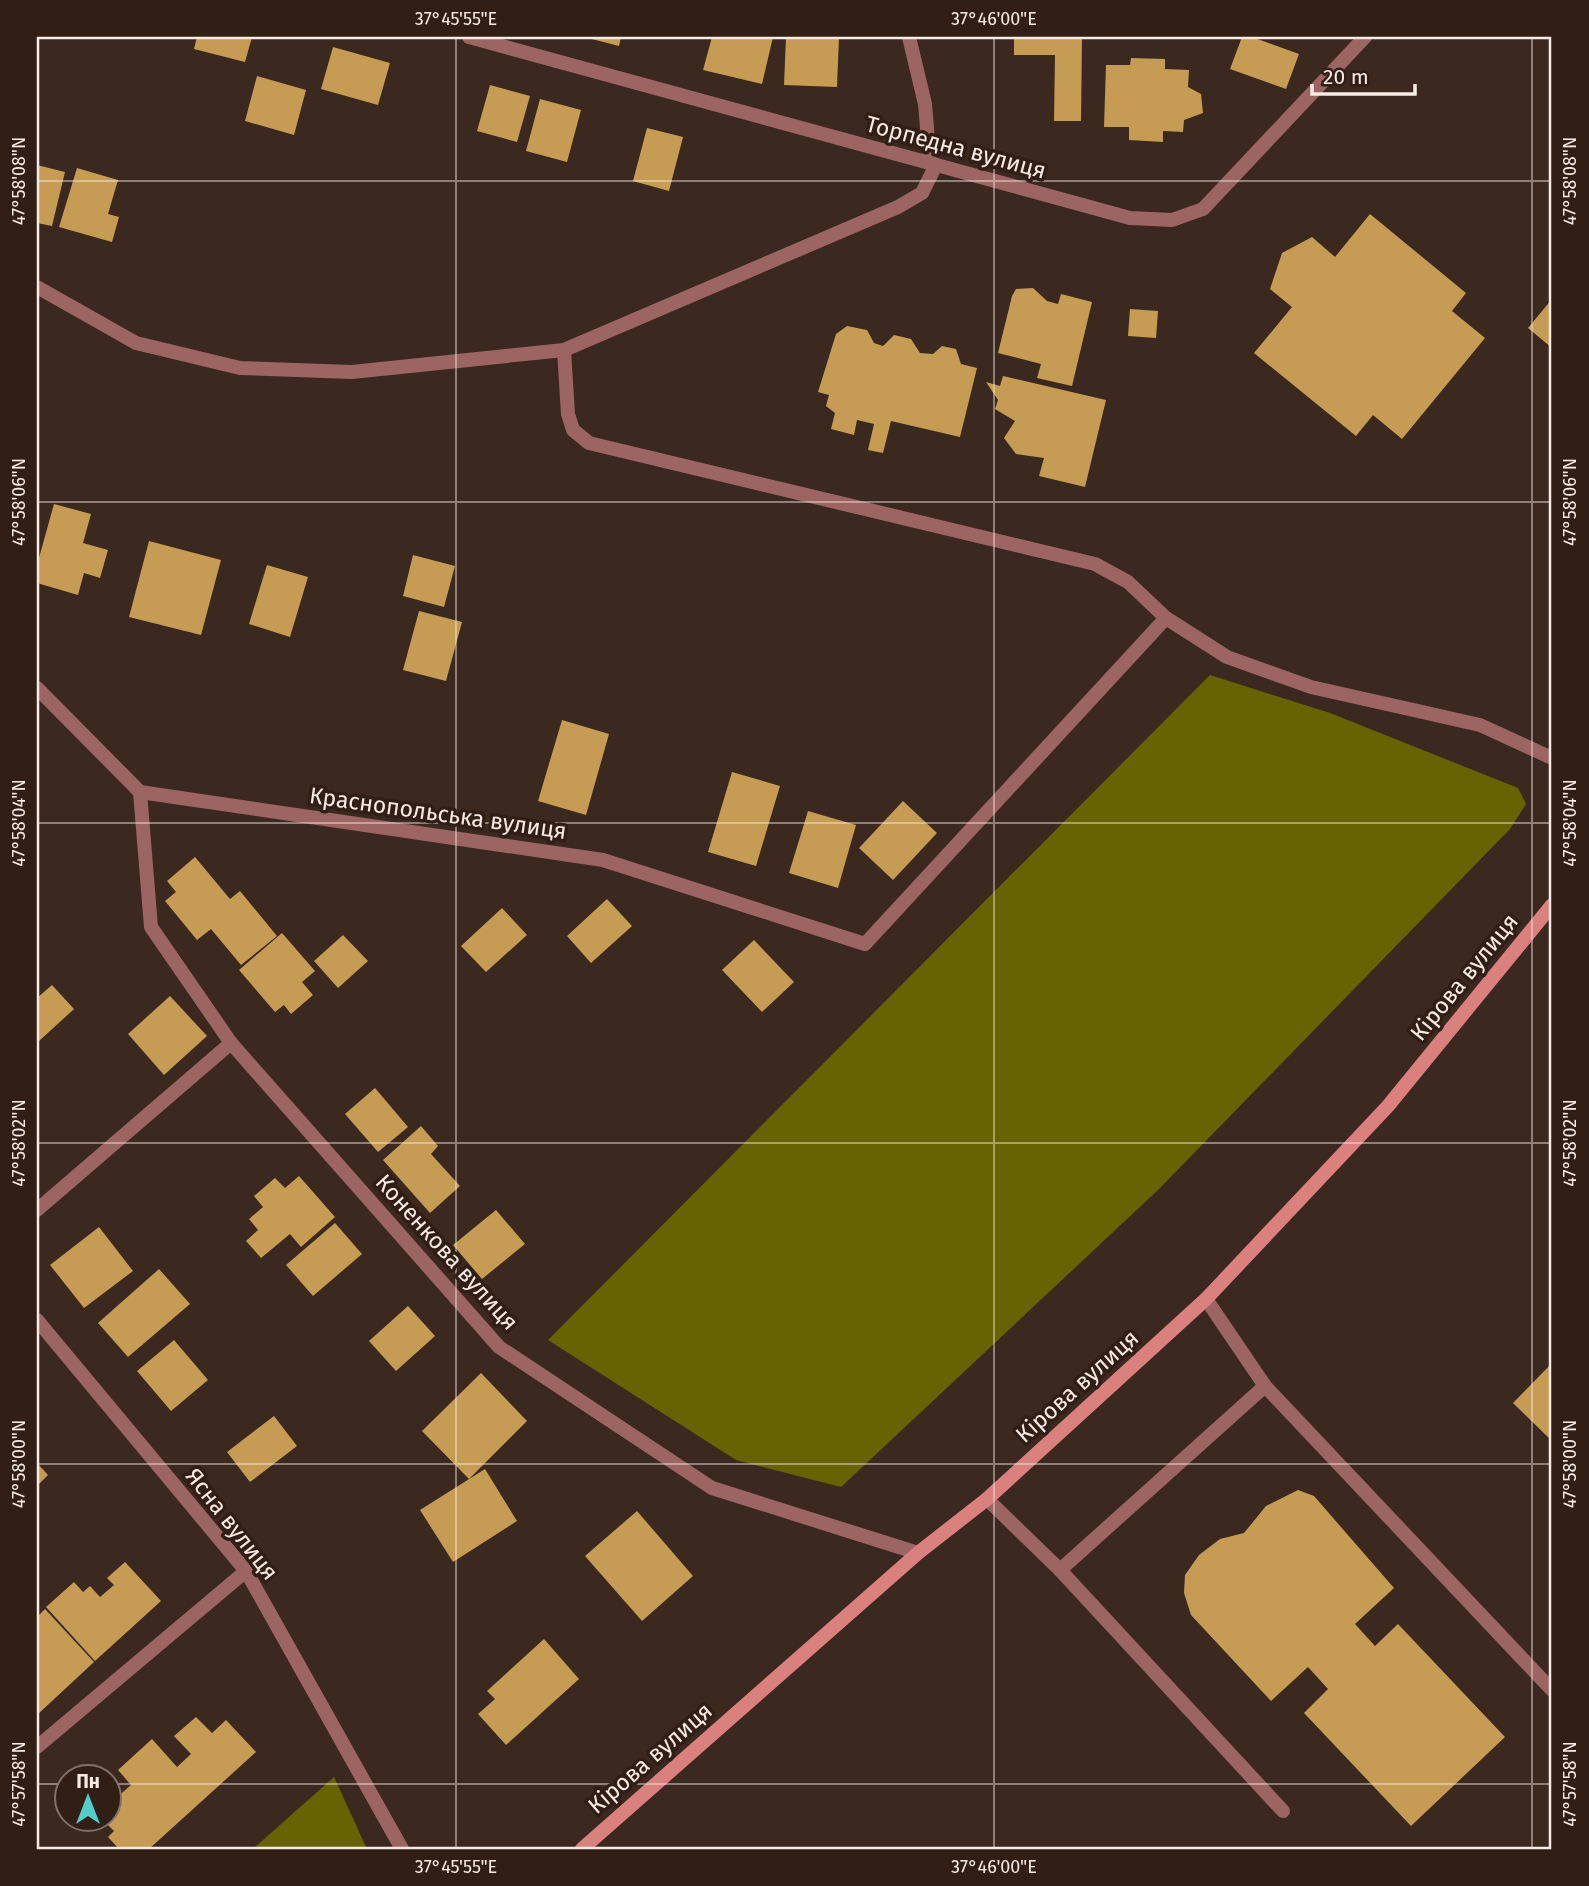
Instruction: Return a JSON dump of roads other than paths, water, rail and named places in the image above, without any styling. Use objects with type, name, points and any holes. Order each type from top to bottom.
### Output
[{"type":"main road","name":"Кірова вулиця","points":[[582,1849],[918,1553],[987,1499],[1206,1299],[1388,1106],[1552,905]]},
{"type":"street","name":"Торпедна вулиця","points":[[469,37],[1130,218],[1172,220],[1203,209],[1365,37]]},
{"type":"street","points":[[37,287],[136,344],[240,368],[352,372],[564,350],[898,207],[922,193],[933,164],[925,104],[909,37]]},
{"type":"street","points":[[564,350],[568,414],[573,430],[589,443],[1095,564],[1128,582],[1167,618],[1227,657],[1311,687],[1480,725],[1552,758]]},
{"type":"street","name":"Краснопольська вулиця","points":[[140,792],[603,860],[865,944],[1167,618]]},
{"type":"street","points":[[37,688],[140,792]]},
{"type":"street","name":"Коненкова вулиця","points":[[140,792],[151,927],[231,1043],[499,1347],[712,1488],[918,1553]]},
{"type":"street","points":[[37,1210],[231,1043]]},
{"type":"street","points":[[1206,1299],[1265,1386],[1552,1690]]},
{"type":"street","name":"Ясна вулиця","points":[[37,1320],[246,1571],[402,1849]]},
{"type":"street","points":[[1060,1570],[1265,1386]]},
{"type":"street","points":[[987,1499],[1060,1570],[1283,1811]]},
{"type":"street","points":[[37,1747],[246,1571]]}]
